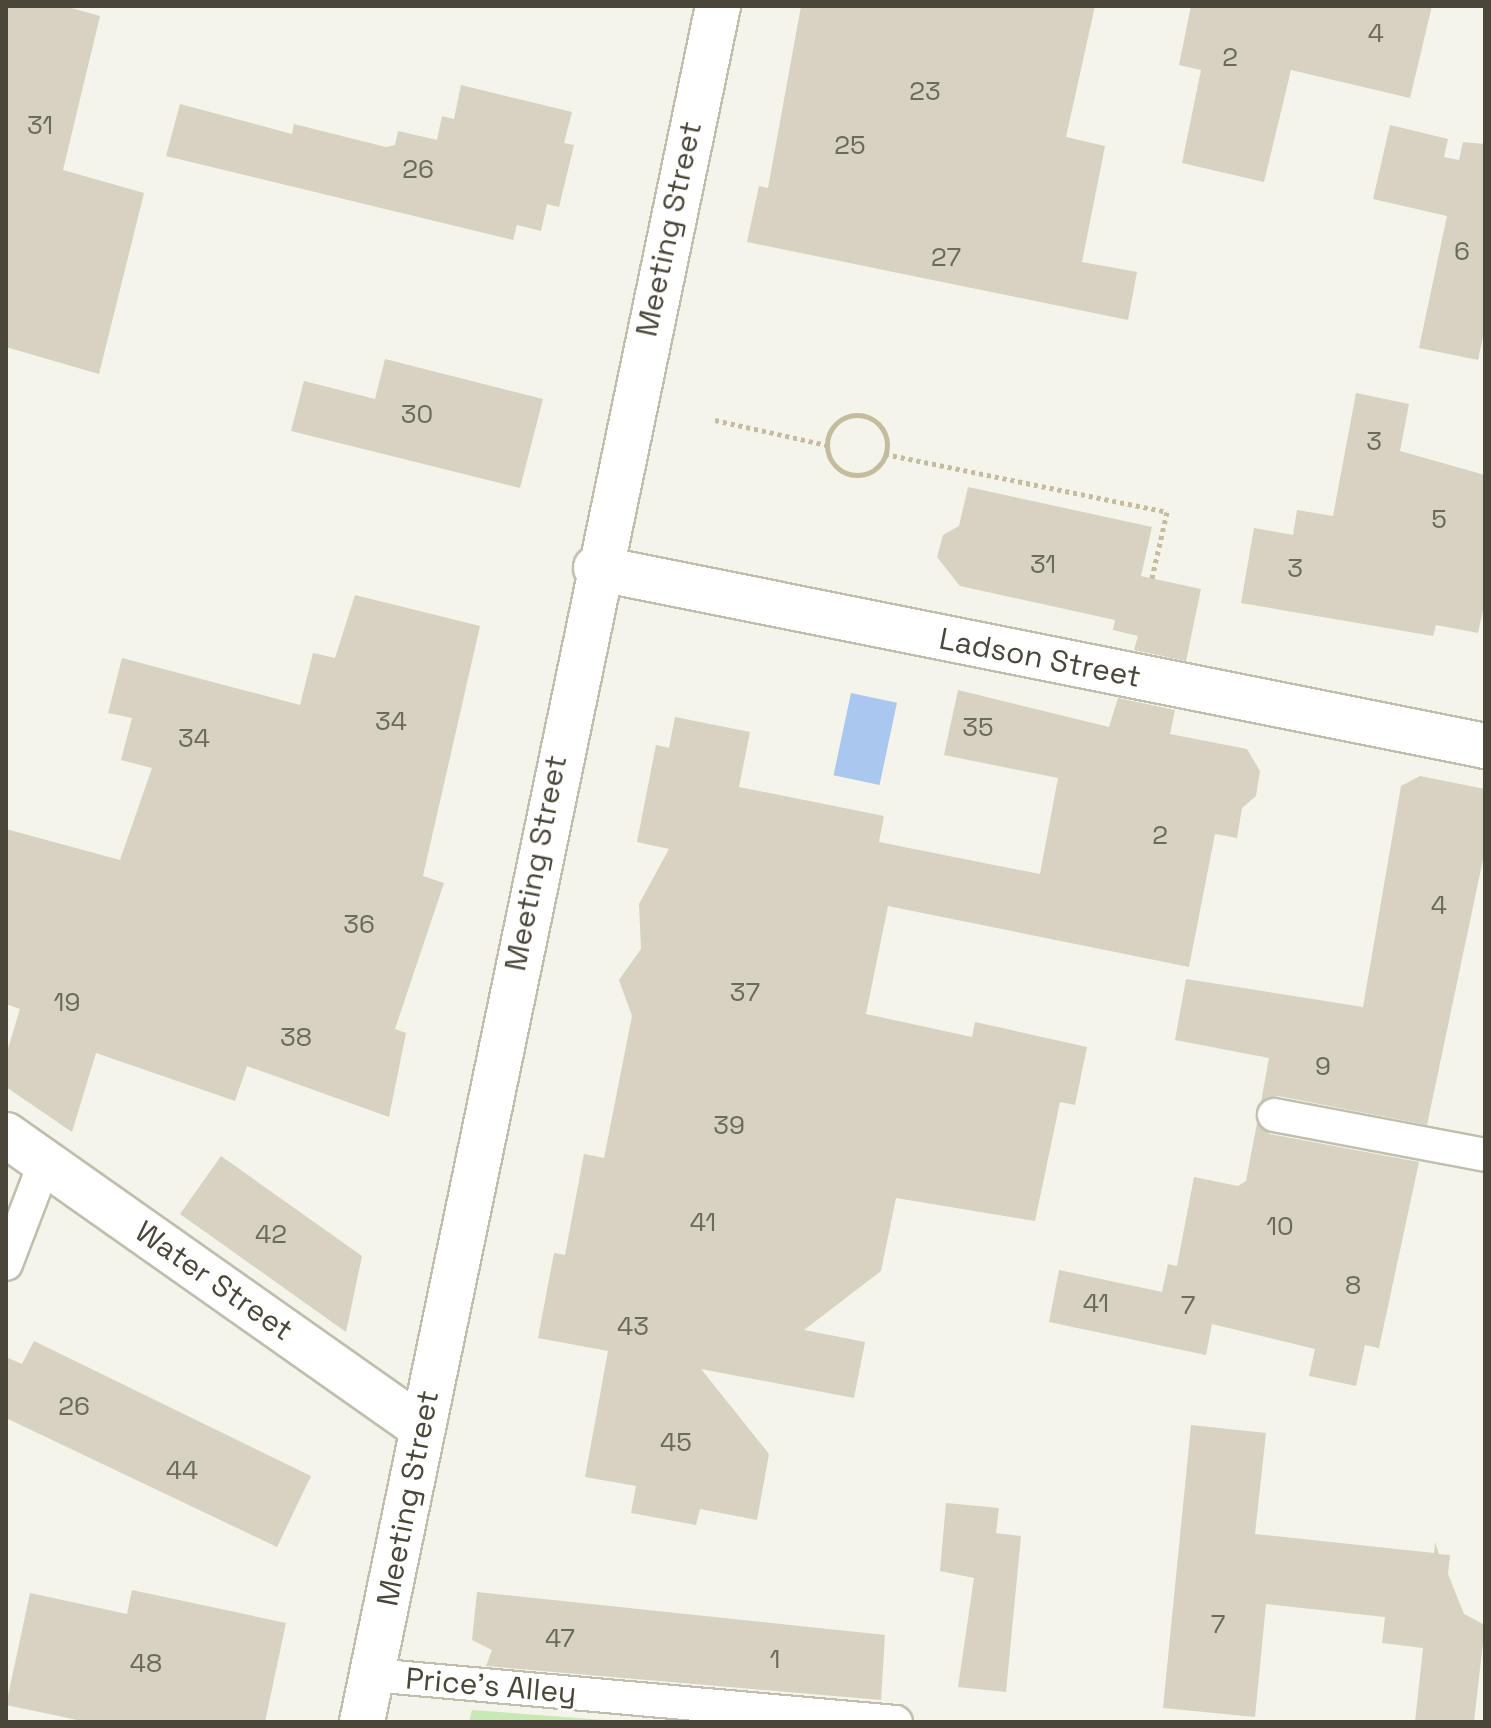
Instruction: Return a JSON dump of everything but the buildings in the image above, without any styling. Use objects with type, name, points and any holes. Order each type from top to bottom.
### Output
[{"type":"street","name":"Meeting Street","points":[[362,1722],[596,568],[718,6]]},
{"type":"street","name":"Ladson Street","points":[[596,568],[1485,746]]},
{"type":"street","name":"Water Street","points":[[6,1135],[422,1428]]},
{"type":"lane","points":[[1274,1115],[1485,1155]]},
{"type":"lane","points":[[6,1264],[45,1162]]},
{"type":"lane","name":"Price's Alley","points":[[372,1675],[896,1722]]},
{"type":"path","points":[[858,415],[882,428],[885,454],[872,471],[852,474],[834,464],[827,445],[834,426],[858,415]]},
{"type":"path","points":[[715,420],[827,445]]},
{"type":"path","points":[[885,454],[1167,512],[1152,578]]},
{"type":"green space","points":[[472,1710],[631,1722],[469,1722]]},
{"type":"water","points":[[851,693],[897,703],[880,785],[834,775]]}]
